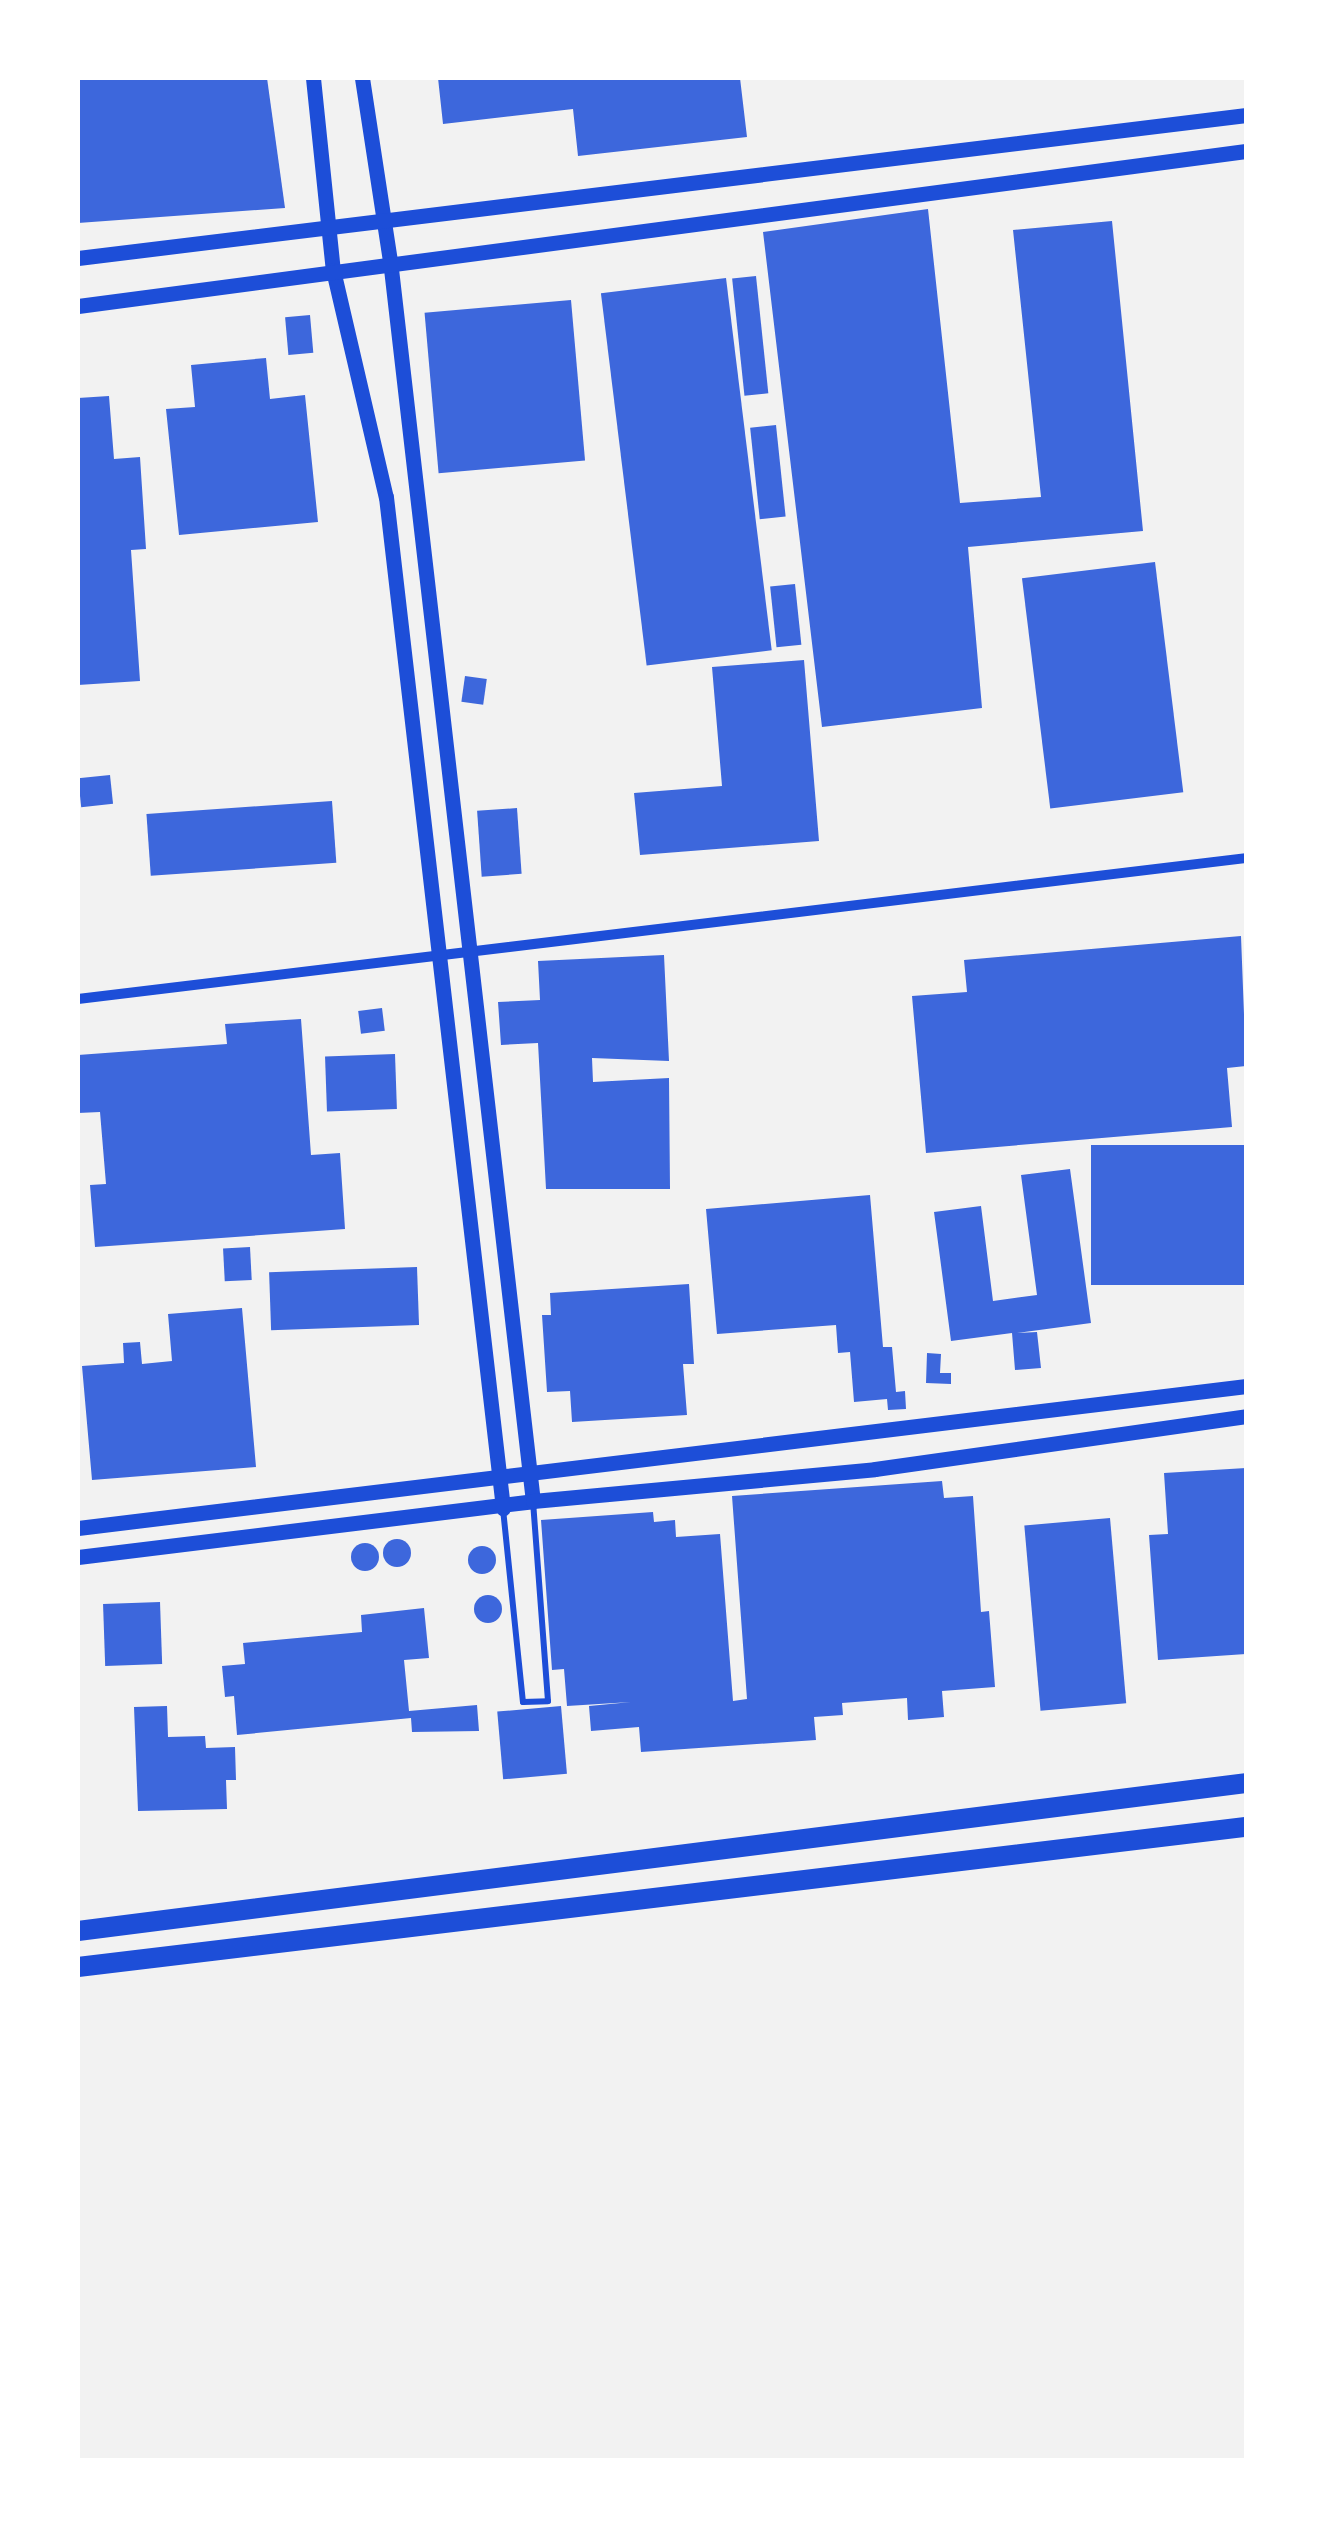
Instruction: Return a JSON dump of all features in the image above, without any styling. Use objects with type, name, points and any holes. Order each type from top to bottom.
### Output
[{"type":"highway","points":[[78,1931],[1246,1783]]},
{"type":"highway","points":[[78,1968],[1246,1828]]},
{"type":"street","points":[[314,78],[333,270],[386,497],[503,1508]]},
{"type":"street","points":[[362,78],[380,222],[390,260],[533,1501]]},
{"type":"street","points":[[78,258],[1246,115]]},
{"type":"street","points":[[78,306],[390,260],[1246,151]]},
{"type":"street","points":[[78,1000],[1246,858]]},
{"type":"street","points":[[78,1528],[1246,1386]]},
{"type":"street","points":[[78,1557],[503,1508],[533,1501],[875,1469],[1246,1416]]},
{"type":"lane","points":[[503,1508],[523,1702],[548,1701],[533,1501]]},
{"type":"building","points":[[78,78],[267,78],[285,208],[78,223]]},
{"type":"building","points":[[438,78],[740,78],[747,137],[578,156],[573,109],[443,124]]},
{"type":"building","points":[[928,209],[960,503],[1041,497],[1013,230],[1112,221],[1143,531],[968,547],[982,708],[822,727],[763,232]]},
{"type":"building","points":[[756,276],[768,393],[744,396],[732,279]]},
{"type":"building","points":[[726,278],[772,650],[647,666],[601,293]]},
{"type":"building","points":[[571,300],[585,460],[439,473],[425,313]]},
{"type":"building","points":[[310,315],[313,353],[288,355],[285,317]]},
{"type":"building","points":[[266,358],[270,399],[305,395],[318,522],[179,535],[166,409],[195,407],[191,365]]},
{"type":"building","points":[[109,396],[114,459],[140,457],[146,549],[131,550],[140,681],[78,685],[78,398]]},
{"type":"building","points":[[776,425],[786,516],[760,519],[750,428]]},
{"type":"building","points":[[1155,562],[1183,792],[1050,809],[1022,578]]},
{"type":"building","points":[[795,584],[801,645],[777,647],[770,587]]},
{"type":"building","points":[[804,660],[819,841],[640,855],[634,793],[722,786],[712,667]]},
{"type":"building","points":[[465,676],[487,679],[483,705],[461,702]]},
{"type":"building","points":[[110,775],[113,804],[81,807],[78,778]]},
{"type":"building","points":[[332,801],[336,863],[151,876],[146,814]]},
{"type":"building","points":[[517,808],[522,874],[482,877],[477,811]]},
{"type":"building","points":[[1241,936],[1246,1066],[1227,1068],[1232,1127],[926,1153],[912,996],[967,992],[964,960]]},
{"type":"building","points":[[664,955],[669,1061],[592,1058],[593,1082],[669,1078],[670,1189],[546,1189],[538,1043],[501,1045],[498,1002],[540,1000],[538,961]]},
{"type":"building","points":[[382,1008],[385,1031],[361,1034],[358,1011]]},
{"type":"building","points":[[301,1019],[311,1155],[340,1153],[345,1229],[95,1247],[90,1185],[106,1184],[100,1112],[78,1113],[78,1055],[227,1044],[225,1024]]},
{"type":"building","points":[[395,1054],[397,1109],[327,1111],[325,1056]]},
{"type":"building","points":[[1091,1145],[1246,1145],[1246,1285],[1091,1285]]},
{"type":"building","points":[[1070,1169],[1091,1323],[1017,1333],[1037,1332],[1041,1368],[1015,1370],[1012,1333],[951,1341],[934,1212],[981,1206],[993,1301],[1037,1295],[1021,1175]]},
{"type":"building","points":[[870,1195],[883,1347],[892,1347],[896,1392],[905,1391],[906,1409],[888,1410],[887,1399],[854,1402],[850,1352],[838,1353],[836,1325],[717,1334],[706,1209]]},
{"type":"building","points":[[250,1247],[252,1280],[225,1281],[223,1248]]},
{"type":"building","points":[[417,1267],[419,1325],[271,1330],[269,1272]]},
{"type":"building","points":[[689,1284],[694,1364],[683,1364],[687,1415],[572,1422],[570,1391],[547,1392],[542,1315],[551,1315],[550,1293]]},
{"type":"building","points":[[242,1308],[256,1467],[92,1480],[82,1366],[124,1363],[123,1343],[140,1342],[142,1364],[172,1361],[168,1314]]},
{"type":"building","points":[[927,1353],[941,1354],[940,1373],[951,1373],[951,1384],[926,1383]]},
{"type":"building","points":[[1246,1468],[1246,1654],[1158,1660],[1149,1535],[1168,1534],[1164,1473]]},
{"type":"building","points":[[942,1481],[944,1498],[973,1496],[981,1612],[989,1611],[995,1687],[942,1691],[944,1717],[908,1720],[907,1698],[842,1703],[843,1715],[814,1717],[816,1740],[641,1752],[639,1727],[591,1731],[589,1706],[631,1702],[567,1706],[564,1669],[552,1670],[541,1520],[653,1512],[654,1522],[675,1520],[676,1537],[720,1534],[733,1701],[747,1699],[732,1496]]},
{"type":"building","points":[[1110,1518],[1126,1703],[1041,1711],[1024,1525]]},
{"type":"building","points":[[397,1539],[407,1543],[411,1553],[407,1563],[397,1567],[387,1563],[383,1553],[387,1543]]},
{"type":"building","points":[[365,1543],[375,1547],[379,1557],[375,1567],[365,1571],[355,1567],[351,1557],[355,1547]]},
{"type":"building","points":[[482,1546],[492,1550],[496,1560],[492,1570],[482,1574],[472,1570],[468,1560],[472,1550]]},
{"type":"building","points":[[488,1595],[498,1599],[502,1609],[498,1619],[488,1623],[478,1619],[474,1609],[478,1599]]},
{"type":"building","points":[[160,1602],[162,1664],[105,1666],[103,1604]]},
{"type":"building","points":[[424,1608],[429,1658],[404,1660],[409,1711],[477,1705],[479,1731],[412,1732],[411,1718],[237,1735],[234,1696],[225,1697],[222,1666],[245,1664],[243,1643],[362,1632],[361,1615]]},
{"type":"building","points":[[167,1706],[168,1737],[205,1736],[206,1748],[235,1747],[236,1780],[226,1780],[227,1809],[138,1811],[134,1707]]},
{"type":"building","points":[[561,1706],[567,1774],[503,1779],[497,1712]]}]
